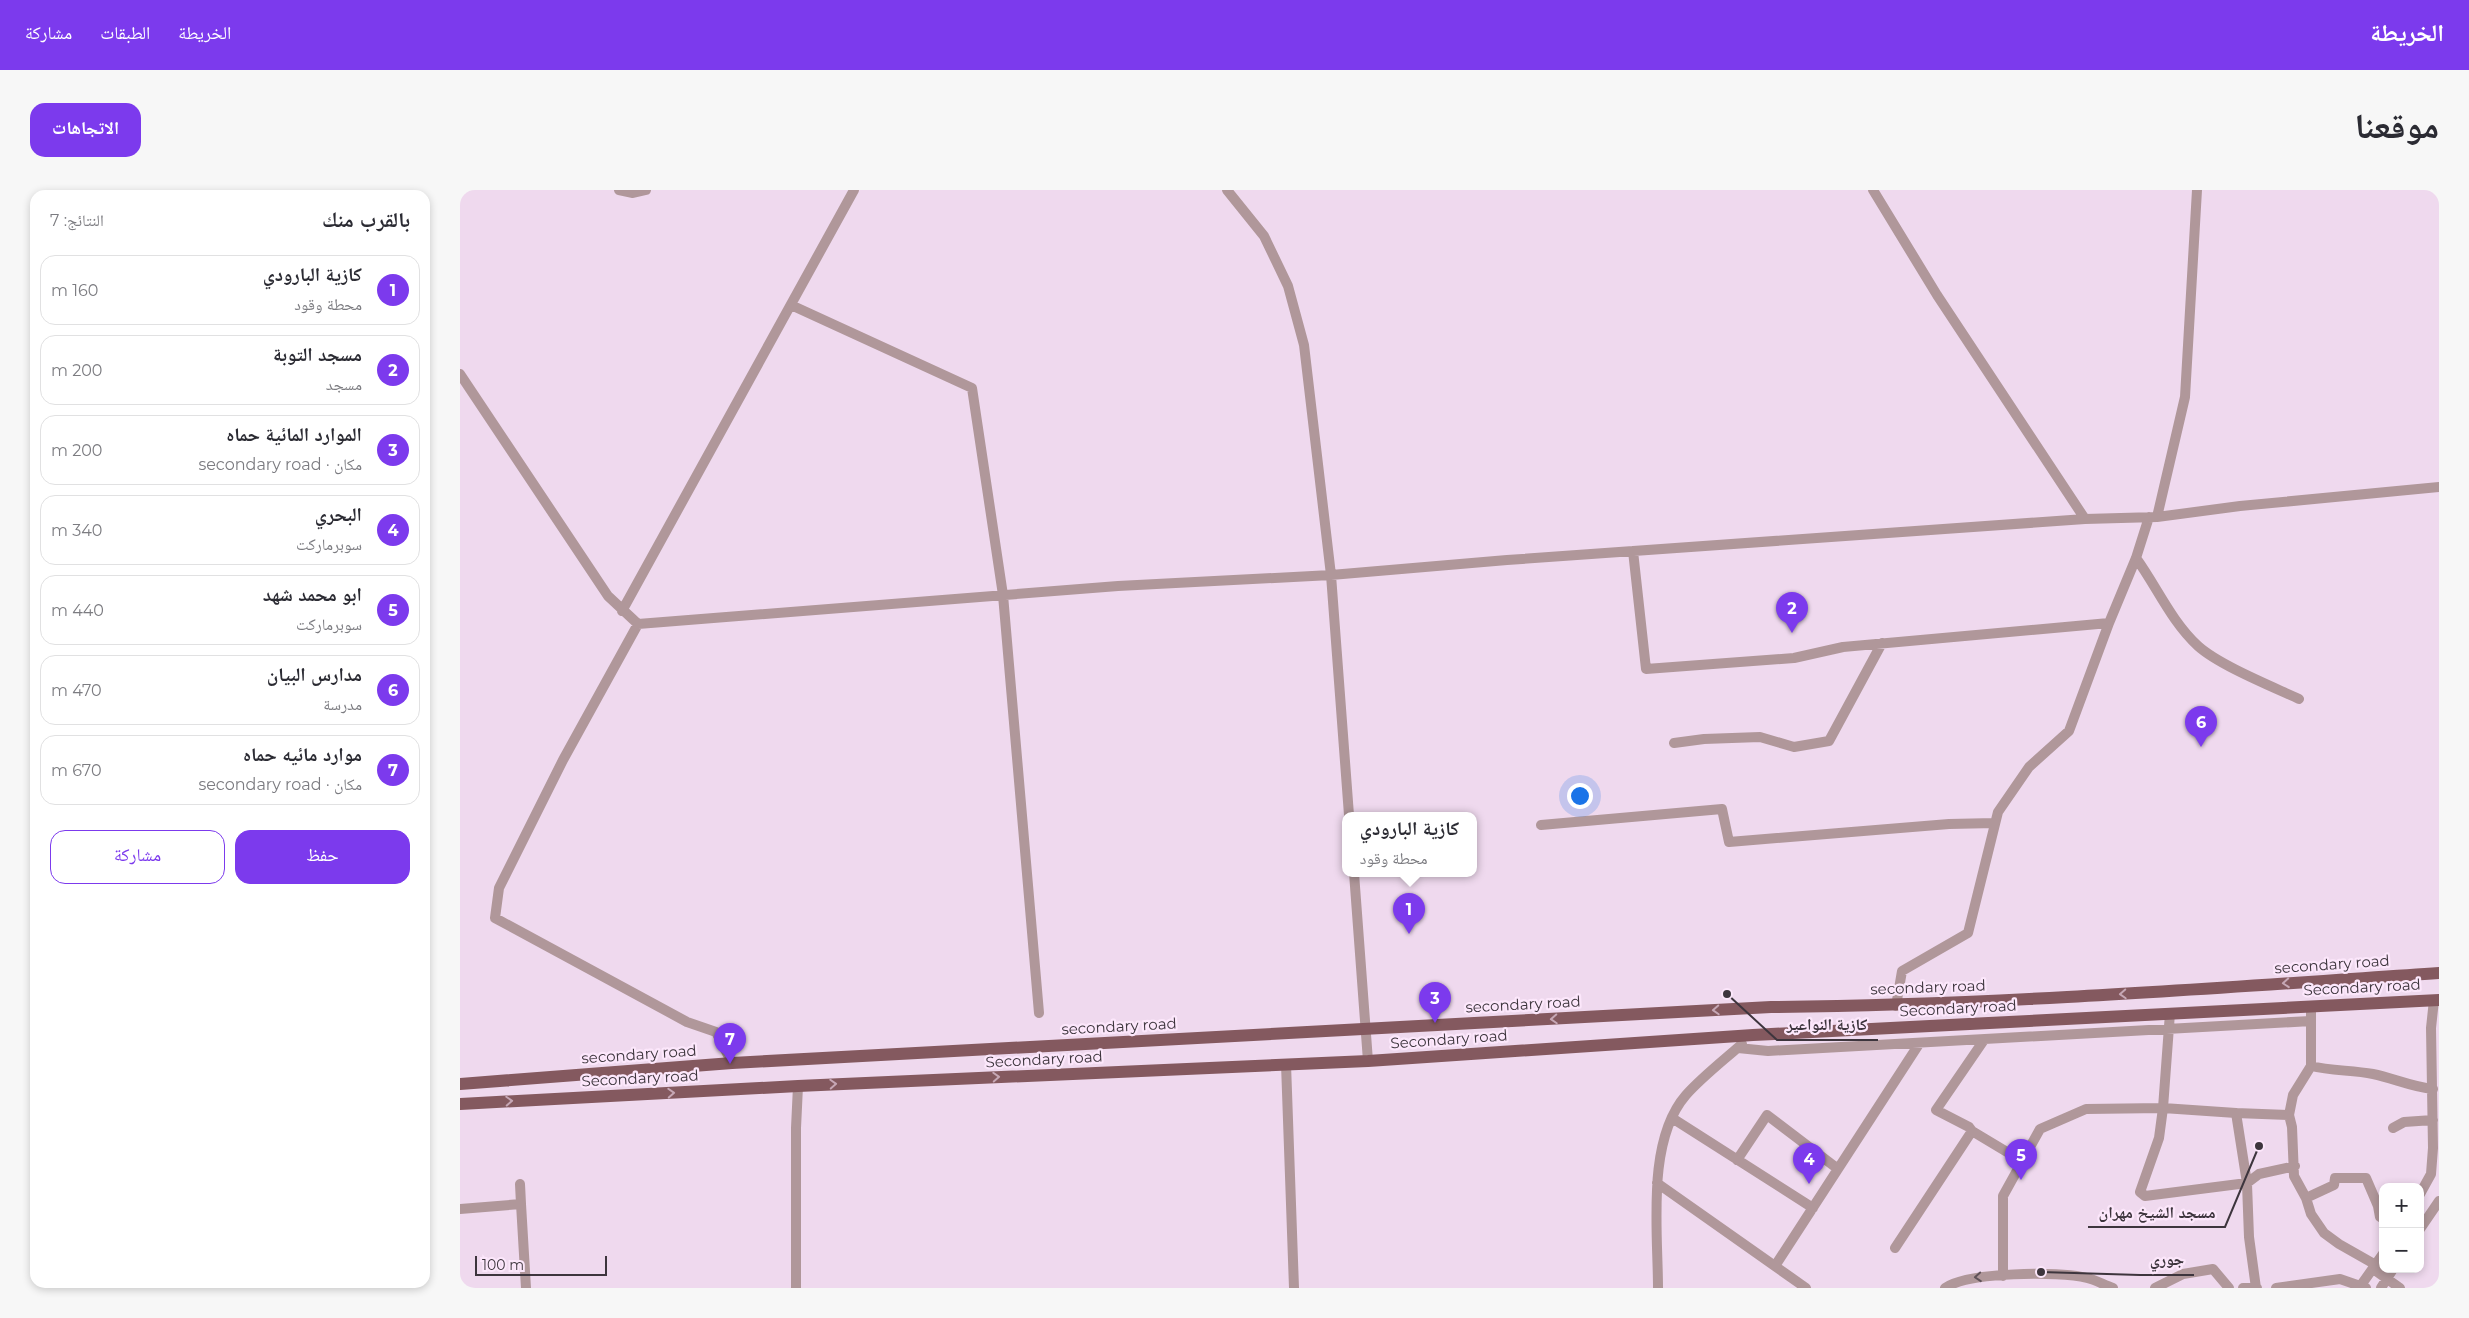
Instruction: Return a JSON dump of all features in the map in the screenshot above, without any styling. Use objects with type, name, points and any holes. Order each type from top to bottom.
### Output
[{"type":"main road","name":"secondary road","points":[[460,1084],[732,1063],[1771,1007],[1896,1006],[2439,973]]},
{"type":"main road","name":"Secondary road","points":[[460,1104],[798,1086],[1368,1061],[1752,1035],[2437,1000]]},
{"type":"street","points":[[619,190],[633,193],[646,190]]},
{"type":"street","points":[[622,611],[854,190]]},
{"type":"street","points":[[1227,190],[1264,236],[1288,286],[1304,345],[1331,575],[1349,812]]},
{"type":"street","points":[[1873,190],[1937,295],[2085,519]]},
{"type":"street","points":[[1896,1006],[1902,971],[1968,933],[1998,812],[2029,767],[2068,731],[2109,623],[2153,517],[2185,397],[2197,190]]},
{"type":"street","points":[[791,305],[972,388],[1003,595],[1039,1013]]},
{"type":"street","points":[[460,374],[608,596],[638,624],[1118,586],[1331,575],[1633,551],[2085,519],[2153,517],[2240,506],[2439,487]]},
{"type":"street","points":[[1633,551],[1646,669],[1794,658],[1843,647],[2109,623]]},
{"type":"street","points":[[2136,558],[2174,618],[2198,647],[2233,667],[2299,699]]},
{"type":"street","points":[[638,624],[563,760],[499,888],[496,918],[687,1022],[716,1032],[732,1063]]},
{"type":"street","points":[[1674,743],[1704,739],[1760,737],[1794,747],[1830,741],[1882,643]]},
{"type":"street","points":[[1541,825],[1722,809],[1729,842],[1949,824],[1995,823]]},
{"type":"street","points":[[1354,877],[1368,1061]]},
{"type":"street","points":[[2437,1000],[2439,1013]]},
{"type":"street","points":[[2424,1187],[2431,1174],[2435,1112],[2432,1028],[2437,1000]]},
{"type":"street","points":[[2311,1006],[2310,1066],[2293,1095],[2289,1115],[2292,1127],[2294,1176],[2306,1198],[2310,1214],[2324,1233],[2375,1267],[2400,1288]]},
{"type":"street","points":[[2170,1013],[2159,1138],[2140,1192],[2145,1196],[2247,1183],[2259,1174],[2295,1166]]},
{"type":"street","points":[[1738,1048],[1768,1051],[1919,1044],[2311,1021]]},
{"type":"street","points":[[1658,1288],[1657,1183],[1666,1129],[1685,1096],[1752,1035]]},
{"type":"street","points":[[1984,1040],[1936,1110],[1969,1127],[1972,1131],[2022,1161]]},
{"type":"street","points":[[1775,1266],[1919,1044]]},
{"type":"street","points":[[1286,1064],[1294,1288]]},
{"type":"street","points":[[2310,1066],[2398,1079],[2419,1088],[2433,1089]]},
{"type":"street","points":[[796,1288],[796,1128],[798,1086]]},
{"type":"street","points":[[2003,1276],[2003,1196],[2040,1129],[2086,1108],[2163,1108],[2289,1115]]},
{"type":"street","points":[[2393,1128],[2404,1122],[2435,1112]]},
{"type":"street","points":[[2236,1113],[2247,1183],[2249,1237],[2256,1288],[2243,1288]]},
{"type":"street","points":[[1737,1160],[1766,1115],[1838,1169]]},
{"type":"street","points":[[1672,1118],[1812,1208]]},
{"type":"street","points":[[1895,1248],[1972,1131]]},
{"type":"street","points":[[2306,1198],[2334,1185],[2335,1178],[2366,1178],[2379,1212]]},
{"type":"street","points":[[1657,1183],[1806,1288]]},
{"type":"street","points":[[520,1184],[526,1288]]},
{"type":"street","points":[[2421,1228],[2439,1201]]},
{"type":"street","points":[[460,1209],[521,1204]]},
{"type":"street","points":[[2276,1288],[2340,1279],[2362,1287],[2379,1260]]},
{"type":"street","points":[[2154,1288],[2183,1274],[2213,1269],[2229,1288]]},
{"type":"street","points":[[2381,1288],[2391,1273]]},
{"type":"street","points":[[1945,1288],[1972,1277],[2050,1274],[2087,1278],[2112,1288]]},
{"type":"place","name":"مسجد التوبة","points":[[1792,633]]},
{"type":"place","name":"مدارس البيان","points":[[2201,747]]},
{"type":"place","name":"كازية البارودي","points":[[1409,934]]},
{"type":"place","name":"كازية النواعير","points":[[1727,994]]},
{"type":"place","name":"الموارد المائية حماه","points":[[1435,1023]]},
{"type":"place","name":"موارد مائيه حماه","points":[[730,1064]]},
{"type":"place","name":"مسجد الشيخ مهران","points":[[2259,1146]]},
{"type":"place","name":"ابو محمد شهد","points":[[2021,1180]]},
{"type":"place","name":"البحري","points":[[1809,1184]]},
{"type":"place","name":"جوري","points":[[2041,1272]]}]
